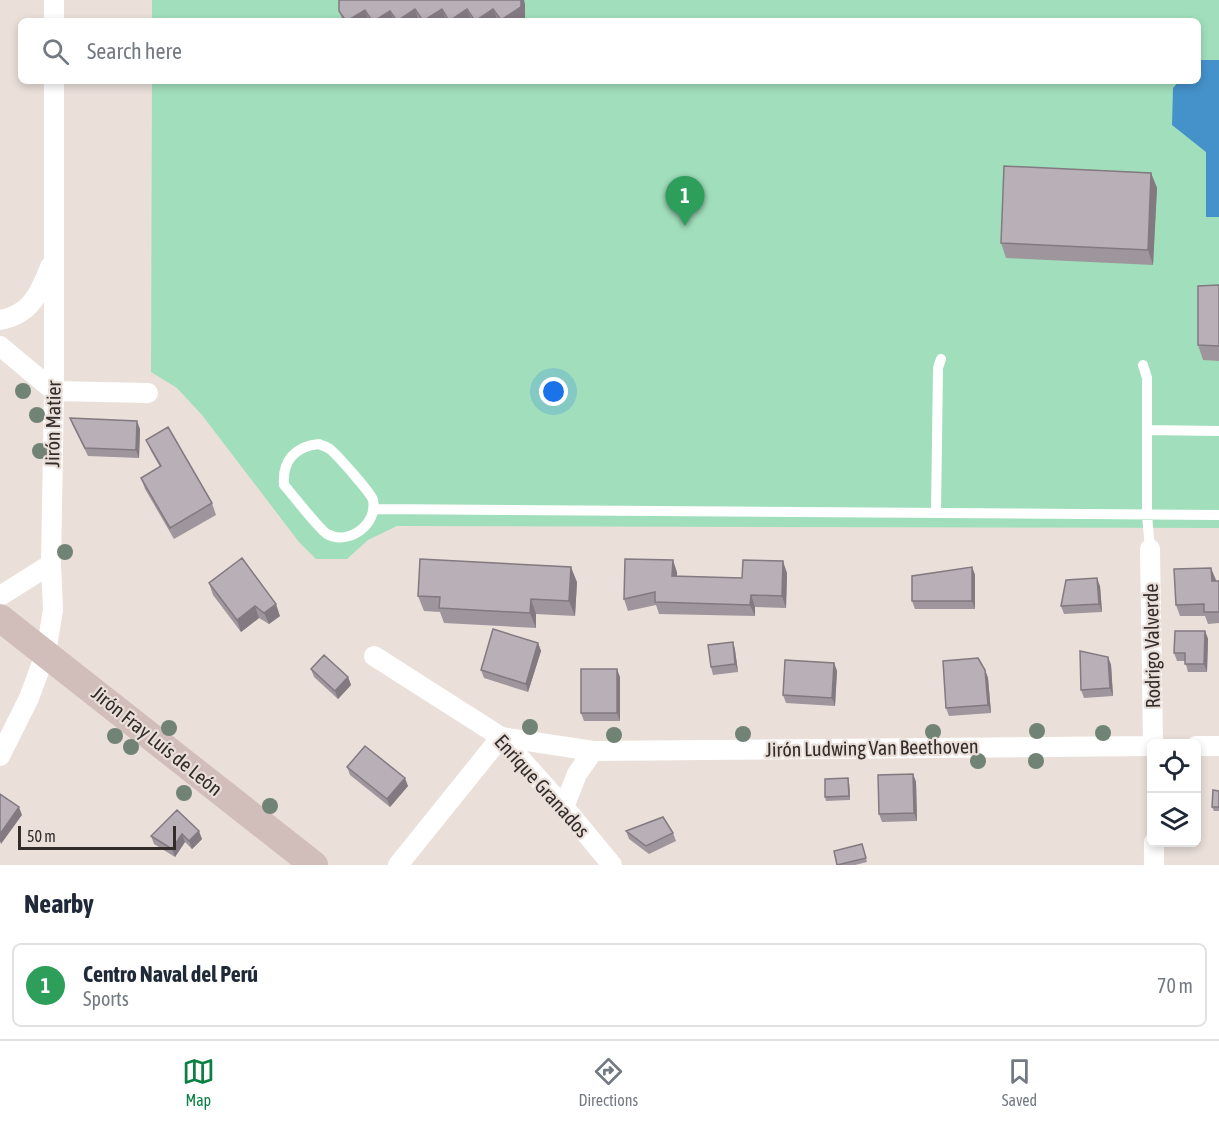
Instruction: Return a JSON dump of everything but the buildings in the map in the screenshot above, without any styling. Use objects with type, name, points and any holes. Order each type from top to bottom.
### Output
[{"type":"street","points":[[54,0],[54,18]]},
{"type":"street","name":"Jirón Matier","points":[[0,756],[29,698],[46,652],[53,610],[51,564],[55,255],[54,84]]},
{"type":"street","points":[[0,320],[12,318],[29,307],[41,290],[55,255]]},
{"type":"street","points":[[0,346],[54,391],[148,393]]},
{"type":"street","name":"Rodrigo Valverde","points":[[1150,549],[1152,739]]},
{"type":"street","points":[[0,596],[51,564]]},
{"type":"street","name":"Jirón Fray Luís de León","points":[[0,618],[314,865]]},
{"type":"street","name":"Enrique Granados","points":[[374,656],[501,737],[612,865]]},
{"type":"street","points":[[398,865],[501,737]]},
{"type":"street","name":"Jirón Ludwing Van Beethoven","points":[[501,737],[593,751],[1147,745]]},
{"type":"street","points":[[1201,746],[1219,747]]},
{"type":"street","points":[[564,807],[577,774],[593,751]]},
{"type":"street","points":[[1154,847],[1154,865]]},
{"type":"lane","points":[[936,512],[938,368],[941,359]]},
{"type":"lane","points":[[1143,365],[1147,378],[1147,515],[1150,549]]},
{"type":"lane","points":[[1147,430],[1219,431]]},
{"type":"lane","points":[[319,444],[329,448],[372,498],[373,509],[370,519],[356,534],[346,537],[326,533],[284,485],[285,465],[297,450],[307,445],[319,444]]},
{"type":"lane","points":[[373,509],[1219,515]]},
{"type":"green space","points":[[152,0],[1219,0],[1219,528],[397,526],[368,540],[347,559],[316,559],[299,542],[202,415],[177,388],[151,372],[152,84],[1201,84],[1201,18],[152,18]]},
{"type":"water","points":[[1201,60],[1219,60],[1219,217],[1206,217],[1206,152],[1172,125],[1173,88],[1176,84],[1201,84]]},
{"type":"place","name":"Centro Naval del Perú","points":[[685,226]]}]
